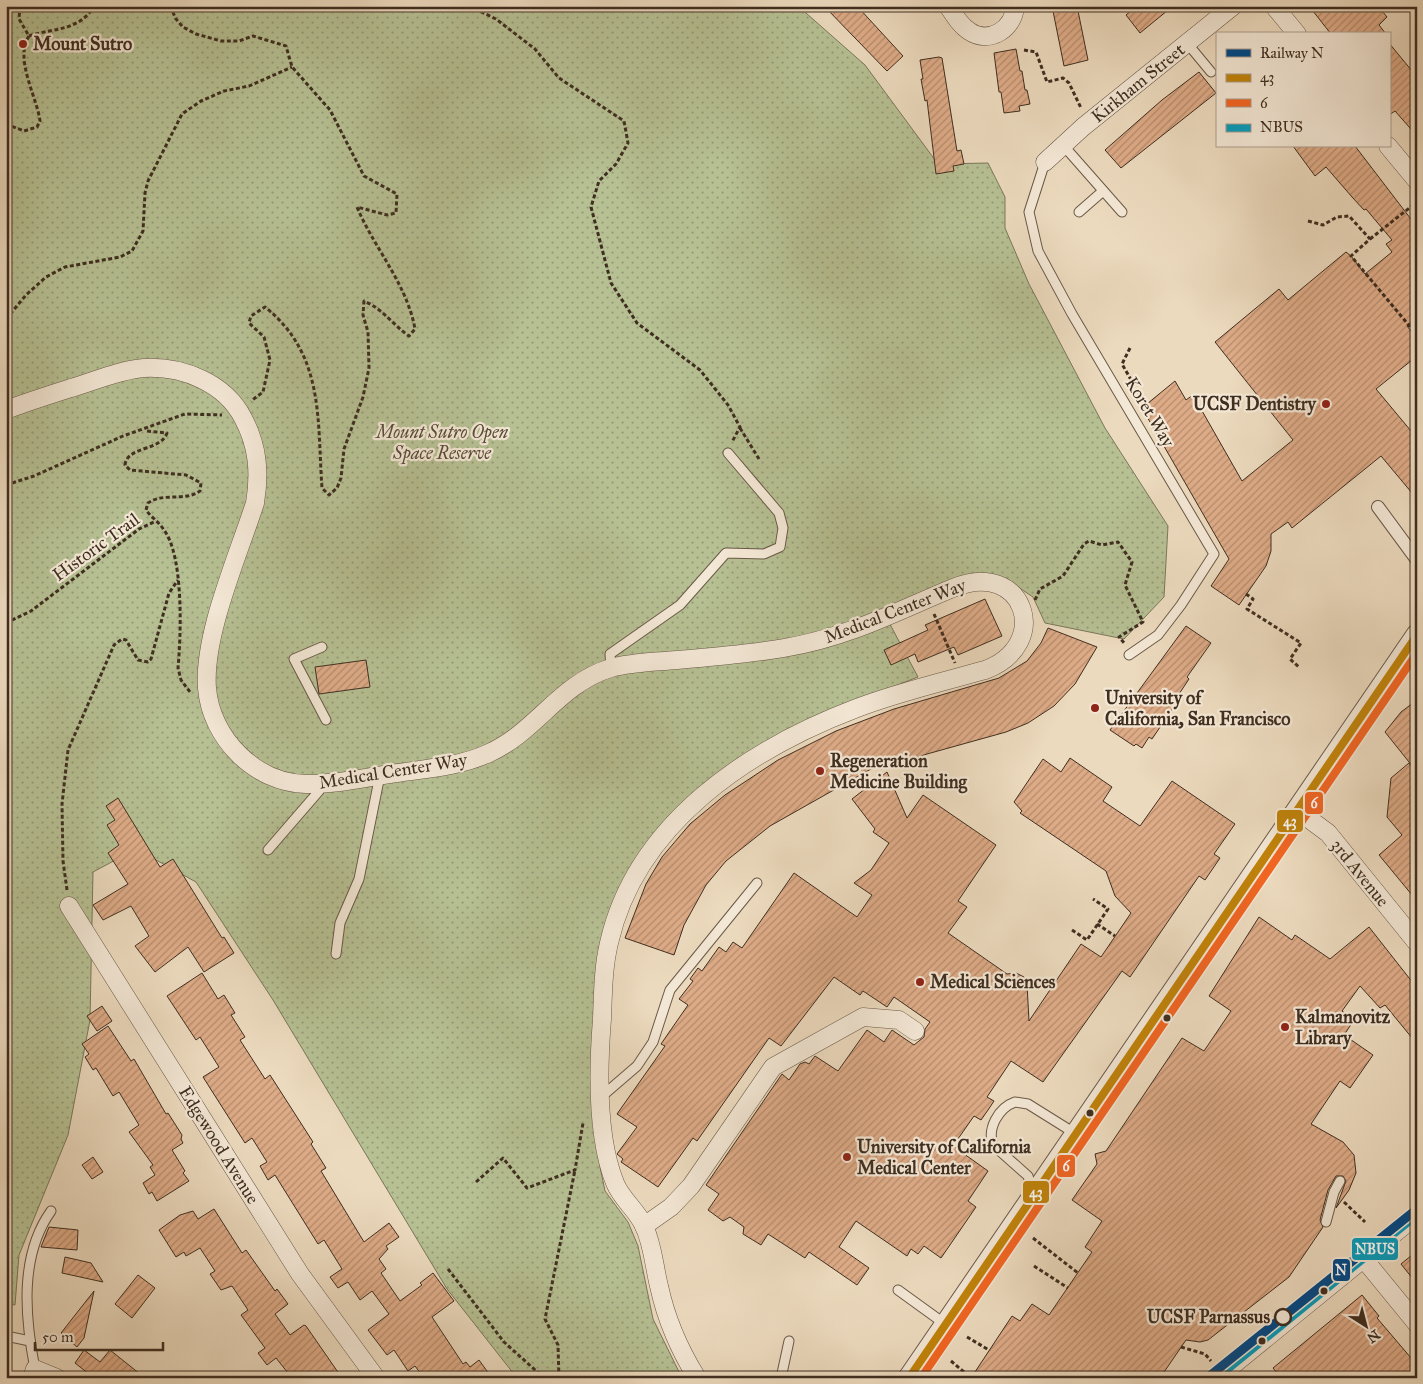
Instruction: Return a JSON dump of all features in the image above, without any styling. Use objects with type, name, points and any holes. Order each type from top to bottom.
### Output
[{"type":"street","points":[[948,6],[961,24],[970,32],[987,37],[1003,31],[1013,17],[1015,6]]},
{"type":"street","name":"Kirkham Street","points":[[1045,162],[1063,145],[1233,6]]},
{"type":"street","points":[[1274,6],[1295,32]]},
{"type":"street","points":[[1390,148],[1417,181]]},
{"type":"street","name":"Medical Center Way","points":[[6,410],[125,371],[161,368],[178,371],[209,382],[222,391],[239,410],[256,453],[258,486],[255,503],[211,642],[207,674],[209,701],[219,729],[235,751],[270,776],[284,780],[307,784],[322,783],[456,764],[488,754],[512,740],[572,687],[584,679],[612,668],[640,663],[753,653],[803,644],[860,628],[965,583],[989,580],[1010,592],[1017,599],[1023,616]]},
{"type":"street","points":[[1378,507],[1417,560]]},
{"type":"street","points":[[697,1378],[668,1320],[644,1226],[616,1185],[608,1158],[602,1105],[600,1051],[606,959],[609,941],[631,885],[662,836],[690,807],[725,778],[797,735],[865,705],[994,667],[1011,656],[1021,638],[1023,616]]},
{"type":"street","points":[[909,1378],[1417,635]]},
{"type":"street","name":"3rd Avenue","points":[[1297,810],[1328,833],[1417,943]]},
{"type":"street","name":"Edgewood Avenue","points":[[69,906],[300,1274],[376,1378]]},
{"type":"street","points":[[644,1226],[671,1207],[691,1186],[773,1067],[862,1017],[899,1020],[915,1031]]},
{"type":"street","points":[[1217,1378],[1417,1215]]},
{"type":"street","points":[[1363,1258],[1417,1324]]},
{"type":"street","points":[[34,1374],[57,1378]]},
{"type":"lane","points":[[1187,43],[1211,72]]},
{"type":"lane","points":[[1063,145],[1122,212]]},
{"type":"lane","name":"Koret Way","points":[[1045,162],[1029,212],[1038,251],[1072,314],[1214,554],[1181,605],[1158,635],[1129,655]]},
{"type":"lane","points":[[1079,212],[1103,190]]},
{"type":"lane","points":[[612,668],[610,654],[680,605],[726,553],[764,554],[780,547],[783,528],[779,513],[728,453]]},
{"type":"lane","points":[[322,646],[294,659],[326,720]]},
{"type":"lane","points":[[336,954],[340,923],[359,880],[380,775]]},
{"type":"lane","points":[[268,850],[319,791],[322,783]]},
{"type":"lane","points":[[602,1105],[637,1066],[653,1042],[670,990],[757,883]]},
{"type":"lane","points":[[1034,1196],[1028,1176],[993,1145],[991,1130],[1002,1110],[1015,1102],[1028,1104],[1076,1134]]},
{"type":"lane","points":[[1326,1222],[1334,1192],[1340,1181]]},
{"type":"lane","points":[[34,1374],[30,1340],[27,1267],[43,1222],[51,1211]]},
{"type":"lane","points":[[898,1290],[945,1324]]},
{"type":"lane","points":[[6,1336],[30,1340]]},
{"type":"lane","points":[[781,1378],[789,1341]]},
{"type":"path","points":[[20,6],[19,18],[29,36]]},
{"type":"path","points":[[6,124],[24,131],[37,126],[40,121],[25,57],[25,44],[29,36],[76,24],[88,16],[94,6]]},
{"type":"path","points":[[6,485],[34,476],[123,436],[185,414],[230,416],[239,410],[263,392],[269,370],[270,360],[264,337],[249,323],[251,316],[265,307],[280,319],[300,350],[315,387],[320,434],[322,488],[329,494],[337,488],[341,478],[344,449],[363,397],[369,368],[368,332],[363,314],[364,301],[384,312],[395,326],[409,336],[415,329],[405,294],[368,232],[357,207],[387,215],[396,213],[397,194],[364,176],[330,110],[292,67],[286,46],[253,36],[239,41],[221,41],[196,34],[183,28],[170,6]]},
{"type":"path","points":[[469,6],[496,19],[535,49],[559,78],[624,121],[628,143],[616,164],[599,182],[591,207],[611,283],[637,323],[700,370],[728,405],[759,459]]},
{"type":"path","points":[[1024,50],[1036,52],[1048,82],[1063,78],[1069,83],[1077,103]]},
{"type":"path","points":[[6,319],[26,295],[46,277],[65,267],[120,257],[132,251],[143,232],[145,193],[148,180],[182,114],[200,101],[224,90],[249,86],[292,67]]},
{"type":"path","points":[[1417,202],[1351,256],[1417,336]]},
{"type":"path","points":[[1308,221],[1324,225],[1337,216],[1349,216],[1370,239]]},
{"type":"path","points":[[1130,348],[1122,364],[1134,385]]},
{"type":"path","points":[[1137,390],[1142,399]]},
{"type":"path","points":[[728,453],[740,427]]},
{"type":"path","points":[[144,430],[167,433],[158,444],[130,456],[126,460],[125,465],[130,470],[186,475],[200,484],[200,491],[194,495],[166,496],[148,503],[146,510],[156,521]]},
{"type":"path","name":"Historic Trail","points":[[6,623],[31,611],[139,528],[156,521],[170,541],[179,580],[178,668],[181,680],[199,702],[209,701]]},
{"type":"path","points":[[1023,616],[1040,589],[1063,576],[1084,544],[1090,541],[1102,544],[1118,542],[1132,562],[1125,585],[1143,622],[1127,632]]},
{"type":"path","points":[[69,906],[63,861],[62,804],[68,750],[114,646],[122,639],[126,640],[138,660],[148,662],[169,593],[179,580]]},
{"type":"path","points":[[1246,594],[1253,599],[1247,609],[1301,643],[1290,659],[1300,668]]},
{"type":"path","points":[[927,599],[961,677]]},
{"type":"path","points":[[1072,930],[1087,940],[1098,924],[1108,909],[1093,899]]},
{"type":"path","points":[[1098,924],[1115,936]]},
{"type":"path","points":[[559,1378],[558,1345],[545,1320],[585,1114],[602,1105]]},
{"type":"path","points":[[476,1182],[503,1158],[527,1188],[575,1170]]},
{"type":"path","points":[[1342,1200],[1365,1222]]},
{"type":"path","points":[[1033,1238],[1078,1273]]},
{"type":"path","points":[[1034,1266],[1068,1288]]},
{"type":"path","points":[[448,1269],[504,1342],[544,1378]]},
{"type":"path","points":[[967,1337],[990,1350]]},
{"type":"path","points":[[1181,1347],[1205,1354]]},
{"type":"path","points":[[951,1361],[971,1378]]},
{"type":"green space","name":"Mount Sutro Open Space Reserve","points":[[6,6],[798,6],[865,65],[938,164],[988,163],[1005,197],[1005,228],[1029,284],[1105,428],[1168,526],[1164,597],[1124,639],[1045,623],[1033,597],[1009,581],[986,574],[958,580],[884,613],[918,677],[815,717],[706,788],[611,913],[595,1120],[600,1167],[605,1191],[628,1222],[638,1246],[653,1319],[682,1378],[517,1378],[447,1289],[273,1000],[196,882],[136,849],[93,872],[90,1020],[68,1135],[19,1255],[15,1305],[6,1304]]},
{"type":"building","points":[[824,6],[857,6],[903,56],[887,71]]},
{"type":"building","points":[[1052,6],[1077,6],[1088,60],[1064,66]]},
{"type":"building","points":[[1137,6],[1173,6],[1140,33],[1126,15]]},
{"type":"building","points":[[1309,6],[1378,6],[1387,17],[1379,25],[1384,32],[1329,32]]},
{"type":"building","points":[[1390,44],[1417,77],[1417,136],[1395,111],[1390,114]]},
{"type":"building","points":[[1016,49],[1020,71],[1022,71],[1025,90],[1027,90],[1030,104],[1019,106],[1020,111],[1004,113],[994,53]]},
{"type":"building","points":[[942,58],[957,151],[961,150],[964,164],[953,166],[954,171],[936,174],[927,100],[925,101],[921,79],[923,79],[920,60]]},
{"type":"building","points":[[1199,72],[1216,93],[1121,168],[1105,150],[1162,100]]},
{"type":"building","name":"UCSF Dentistry","points":[[1294,148],[1357,148],[1417,227],[1417,318],[1407,326],[1417,339],[1417,356],[1376,389],[1411,431],[1417,426],[1417,499],[1381,456],[1292,528],[1288,522],[1271,534],[1271,551],[1266,566],[1239,605],[1211,586],[1229,559],[1142,408],[1175,381],[1186,400],[1193,395],[1242,481],[1293,440],[1215,342],[1279,289],[1288,300],[1346,252],[1365,274],[1392,252],[1386,244],[1392,240],[1366,209],[1364,210],[1326,167],[1315,176]]},
{"type":"building","points":[[985,599],[1002,636],[958,655],[954,647],[918,662],[915,654],[891,665],[884,650],[928,630],[925,625]]},
{"type":"building","points":[[1186,626],[1211,643],[1187,677],[1189,679],[1177,697],[1179,699],[1152,739],[1149,737],[1142,748],[1136,744],[1134,746],[1110,730]]},
{"type":"building","name":"Regeneration Medicine Building","points":[[1048,628],[1097,647],[1075,684],[1054,706],[1028,723],[1006,732],[881,769],[878,765],[770,826],[726,861],[706,885],[684,925],[674,955],[625,938],[646,884],[662,857],[690,824],[725,795],[778,760],[836,731],[894,709],[999,678],[1027,661],[1041,643]]},
{"type":"building","points":[[366,660],[370,687],[319,694],[315,667]]},
{"type":"building","points":[[1417,700],[1417,772],[1385,732],[1401,712]]},
{"type":"building","points":[[1070,758],[1112,787],[1103,801],[1140,826],[1172,781],[1235,824],[1214,854],[1220,858],[1205,880],[1199,876],[1130,977],[1122,971],[1043,1082],[1011,1061],[987,1097],[994,1101],[988,1110],[981,1120],[974,1116],[953,1146],[988,1171],[968,1201],[976,1207],[941,1258],[924,1246],[918,1254],[911,1249],[907,1256],[856,1221],[839,1247],[869,1268],[857,1285],[809,1252],[805,1258],[768,1234],[761,1245],[743,1234],[744,1227],[730,1217],[723,1221],[708,1210],[719,1194],[706,1185],[782,1074],[789,1080],[800,1064],[805,1062],[809,1064],[815,1056],[838,1071],[867,1030],[884,1042],[892,1030],[914,1045],[924,1037],[925,1029],[930,1022],[894,997],[887,1007],[863,991],[860,995],[834,977],[781,1046],[769,1038],[697,1141],[693,1138],[658,1187],[621,1162],[623,1159],[617,1154],[637,1127],[617,1114],[665,1046],[661,1044],[688,1005],[679,999],[693,981],[690,979],[698,968],[702,971],[719,947],[726,952],[733,942],[742,948],[794,873],[857,917],[872,895],[854,883],[871,870],[889,843],[873,832],[875,829],[852,799],[887,772],[907,818],[923,795],[996,845],[958,901],[967,907],[948,933],[1007,974],[1016,973],[1024,977],[1027,984],[1029,1021],[1081,944],[1101,957],[1131,913],[1115,896],[1106,871],[1020,813],[1022,811],[1014,802],[1043,759],[1061,772]]},
{"type":"building","points":[[1409,763],[1417,773],[1417,901],[1379,855],[1402,835],[1387,817],[1391,778]]},
{"type":"building","points":[[118,798],[160,867],[173,859],[222,938],[224,937],[234,953],[204,972],[188,947],[155,972],[135,946],[149,936],[131,906],[103,920],[93,905],[128,884],[108,853],[119,845],[107,825],[115,820],[106,806]]},
{"type":"building","points":[[1259,917],[1292,940],[1295,935],[1330,959],[1369,927],[1417,988],[1417,1044],[1385,1005],[1380,1008],[1360,986],[1342,1011],[1354,1020],[1344,1035],[1373,1055],[1350,1088],[1340,1081],[1311,1124],[1343,1142],[1354,1155],[1356,1173],[1349,1190],[1336,1208],[1346,1181],[1343,1176],[1336,1176],[1328,1190],[1320,1220],[1323,1227],[1289,1277],[1208,1340],[1200,1342],[1186,1340],[1160,1378],[971,1378],[1012,1316],[1020,1321],[1032,1304],[1049,1315],[1092,1252],[1085,1247],[1102,1221],[1072,1200],[1097,1164],[1095,1154],[1106,1151],[1182,1038],[1204,1051],[1231,1011],[1209,996]]},
{"type":"building","points":[[202,973],[218,999],[224,995],[235,1013],[231,1015],[245,1037],[240,1040],[265,1079],[270,1075],[313,1142],[311,1144],[326,1168],[321,1171],[364,1242],[389,1223],[399,1237],[386,1246],[388,1249],[379,1259],[386,1269],[381,1273],[400,1301],[422,1285],[420,1283],[433,1273],[454,1301],[432,1317],[463,1364],[466,1362],[470,1367],[479,1360],[492,1378],[424,1378],[415,1366],[408,1371],[394,1350],[387,1355],[368,1330],[389,1314],[372,1291],[360,1300],[348,1282],[338,1288],[330,1277],[342,1269],[324,1240],[318,1244],[275,1175],[268,1180],[260,1166],[267,1162],[252,1138],[245,1143],[203,1077],[219,1067],[200,1037],[196,1040],[167,996]]},
{"type":"building","points":[[102,1006],[112,1021],[97,1031],[87,1016]]},
{"type":"building","points":[[108,1026],[131,1061],[134,1059],[166,1114],[168,1113],[182,1135],[183,1143],[172,1150],[189,1181],[157,1201],[152,1192],[149,1194],[143,1183],[155,1175],[150,1167],[153,1165],[129,1132],[139,1125],[119,1092],[113,1096],[96,1068],[93,1070],[85,1057],[89,1054],[82,1044]]},
{"type":"building","points":[[93,1157],[103,1172],[92,1179],[82,1165]]},
{"type":"building","points":[[214,1209],[242,1253],[246,1250],[275,1291],[277,1289],[288,1304],[275,1314],[290,1335],[304,1325],[306,1326],[342,1378],[292,1378],[276,1358],[267,1365],[258,1353],[265,1348],[241,1315],[248,1310],[232,1286],[221,1290],[210,1274],[215,1271],[200,1248],[186,1256],[184,1252],[176,1257],[159,1230],[180,1215],[193,1211],[198,1219]]},
{"type":"building","points":[[49,1227],[78,1230],[77,1250],[41,1247]]},
{"type":"building","points":[[1417,1251],[1417,1284],[1401,1264]]},
{"type":"building","points":[[65,1257],[91,1263],[103,1282],[62,1273]]},
{"type":"building","points":[[138,1275],[155,1288],[132,1318],[115,1304]]},
{"type":"building","points":[[94,1291],[84,1338],[77,1347],[61,1333]]},
{"type":"building","points":[[1362,1295],[1379,1316],[1377,1318],[1417,1365],[1417,1378],[1281,1378],[1273,1368]]},
{"type":"building","points":[[84,1350],[100,1362],[110,1350],[145,1378],[94,1378],[75,1363]]},
{"type":"rail line","name":"N","points":[[1207,1378],[1417,1209]]},
{"type":"transit line","name":"43","points":[[909,1378],[1417,635]]},
{"type":"transit line","name":"6","points":[[921,1378],[1417,653]]},
{"type":"transit line","name":"NBUS","points":[[1217,1378],[1417,1215]]},
{"type":"place","name":"Mount Sutro","points":[[23,44]]},
{"type":"place","name":"UCSF Dentistry","points":[[1326,404]]},
{"type":"place","name":"University of California, San Francisco","points":[[1095,708]]},
{"type":"place","name":"Regeneration Medicine Building","points":[[820,771]]},
{"type":"place","name":"Medical Sciences","points":[[920,982]]},
{"type":"place","name":"Kalmanovitz Library","points":[[1285,1027]]},
{"type":"place","name":"University of California Medical Center","points":[[847,1157]]},
{"type":"place","name":"UCSF Parnassus","points":[[1283,1317]]}]
